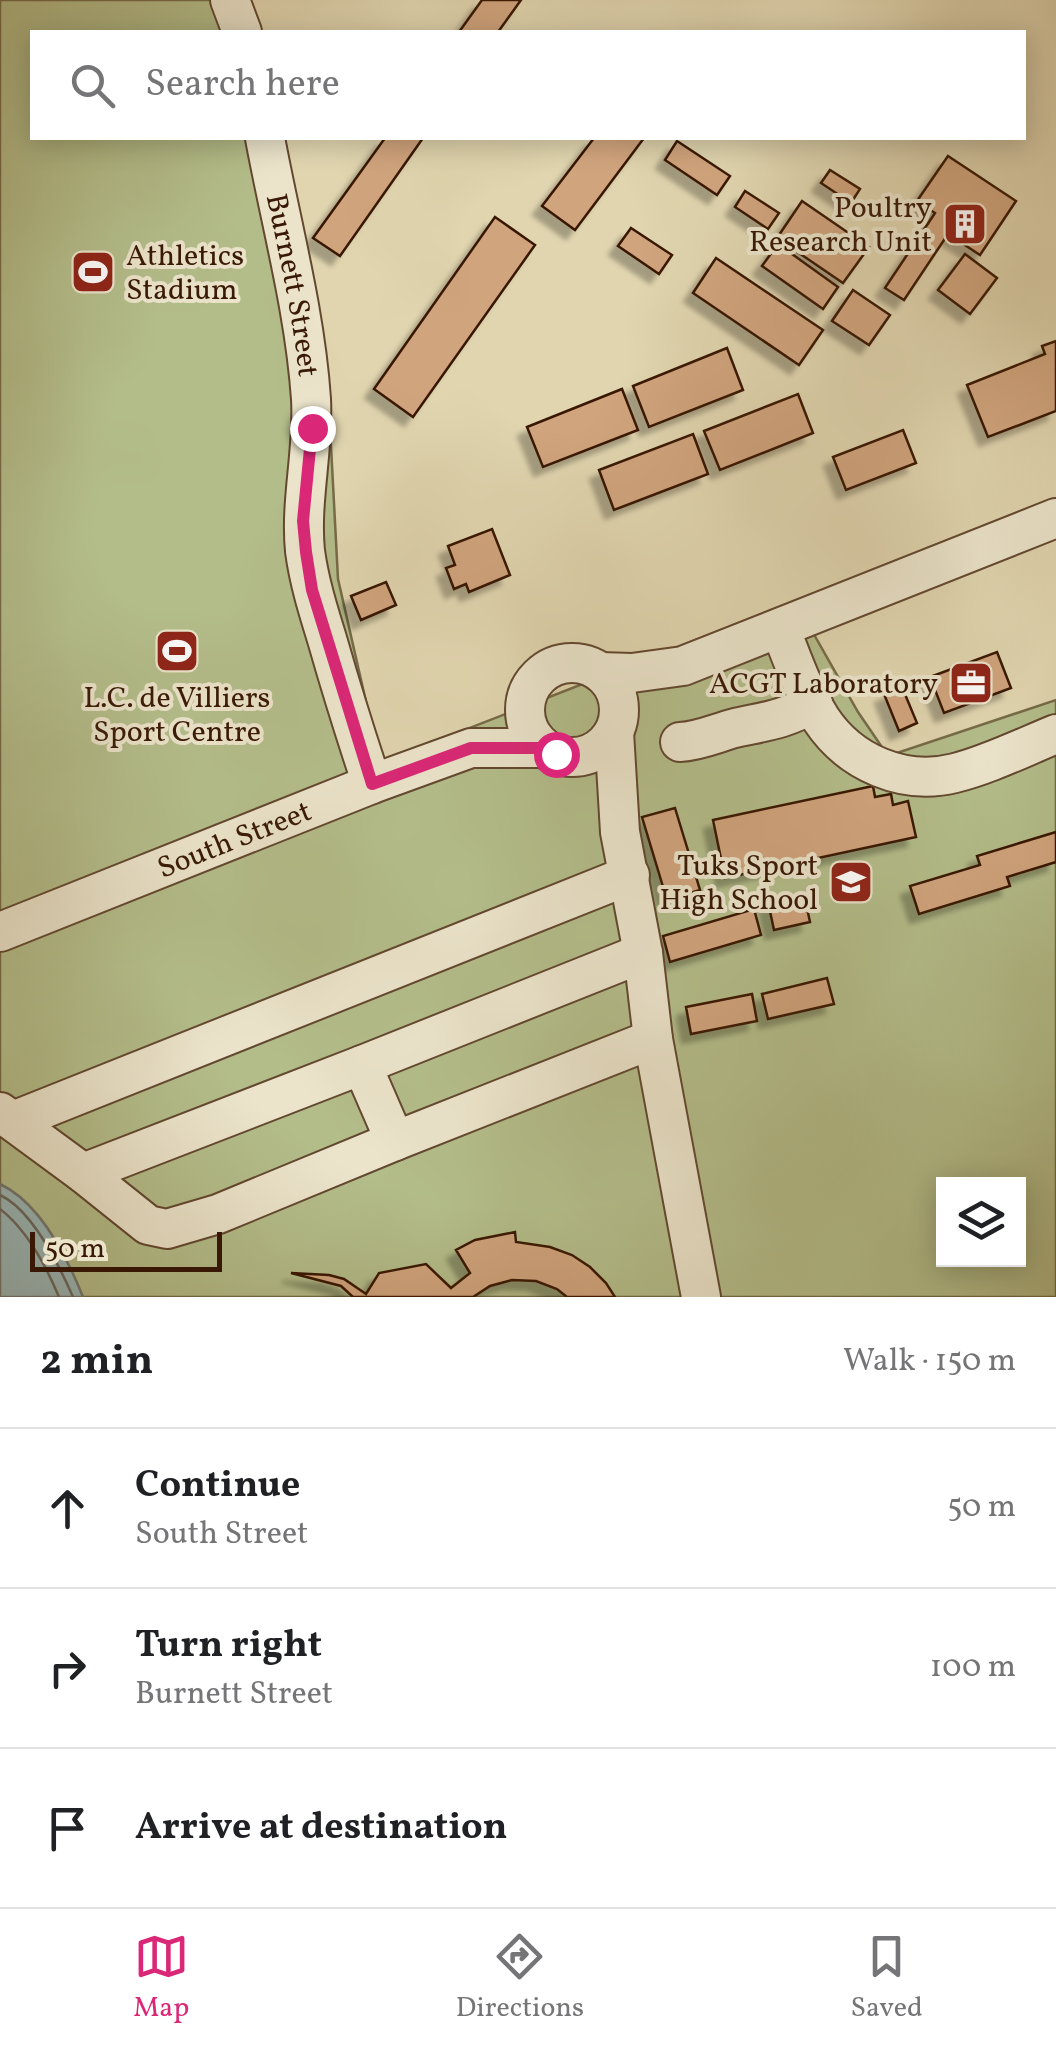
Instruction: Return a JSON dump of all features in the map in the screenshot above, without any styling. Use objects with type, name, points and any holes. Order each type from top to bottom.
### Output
[{"type":"street","points":[[230,0],[241,30]]},
{"type":"street","name":"Burnett Street","points":[[266,140],[311,398],[303,521],[312,590],[372,784]]},
{"type":"street","points":[[600,672],[632,673],[683,666],[1056,518]]},
{"type":"street","points":[[780,628],[822,720],[855,754],[900,775],[916,778],[957,773],[1056,734]]},
{"type":"street","points":[[620,832],[594,788],[557,753],[535,739],[528,727],[525,701],[538,677],[561,664],[588,665],[614,688],[620,832],[643,952],[653,1039],[701,1297]]},
{"type":"street","points":[[557,753],[595,751],[606,743],[617,721],[683,666]]},
{"type":"street","name":"South Street","points":[[0,932],[471,748],[496,731],[525,701]]},
{"type":"street","points":[[680,742],[772,722],[813,703]]},
{"type":"street","name":"South Street","points":[[471,748],[557,753]]},
{"type":"street","points":[[6,1117],[630,875]]},
{"type":"street","points":[[83,1173],[643,952]]},
{"type":"street","points":[[6,1117],[148,1226],[167,1229],[218,1214],[653,1039]]},
{"type":"street","points":[[362,1066],[395,1141]]},
{"type":"green space","name":"L.C. de Villiers Sport Centre","points":[[0,0],[250,0],[258,30],[30,30],[30,140],[281,140],[328,389],[338,579],[380,763],[795,601],[858,712],[888,756],[1056,700],[1056,1297],[0,1297]]},
{"type":"water","points":[[0,1184],[40,1218],[69,1265],[83,1297],[0,1297]]},
{"type":"building","points":[[482,0],[521,0],[499,30],[460,30]]},
{"type":"building","points":[[384,140],[422,140],[340,256],[313,238]]},
{"type":"building","points":[[592,140],[642,140],[575,230],[542,206]]},
{"type":"building","points":[[677,141],[730,176],[717,195],[665,160]]},
{"type":"building","name":"Poultry Research Unit","points":[[948,156],[1016,201],[980,255],[948,234],[904,300],[885,288],[935,213],[917,201]]},
{"type":"building","points":[[830,170],[860,189],[851,203],[821,183]]},
{"type":"building","points":[[745,191],[779,213],[768,229],[735,207]]},
{"type":"building","points":[[802,201],[869,247],[843,283],[777,238]]},
{"type":"building","points":[[495,217],[535,245],[413,417],[374,389]]},
{"type":"building","points":[[631,228],[672,255],[659,274],[618,246]]},
{"type":"building","points":[[778,244],[838,287],[823,309],[762,266]]},
{"type":"building","points":[[965,254],[997,278],[970,314],[938,290]]},
{"type":"building","points":[[716,258],[823,330],[799,365],[693,293]]},
{"type":"building","points":[[853,290],[890,315],[869,345],[832,321]]},
{"type":"building","points":[[1056,341],[1056,411],[988,437],[967,385],[1045,354],[1042,346]]},
{"type":"building","points":[[727,348],[743,390],[649,427],[633,386]]},
{"type":"building","points":[[622,389],[638,430],[543,467],[527,427]]},
{"type":"building","points":[[798,394],[813,433],[720,470],[704,431]]},
{"type":"building","points":[[903,430],[916,463],[846,490],[833,457]]},
{"type":"building","points":[[693,434],[708,474],[614,510],[599,470]]},
{"type":"building","points":[[492,529],[510,575],[469,592],[466,584],[454,589],[446,568],[455,565],[448,546]]},
{"type":"building","points":[[386,582],[396,605],[361,620],[351,596]]},
{"type":"building","name":"ACGT Laboratory","points":[[997,652],[1011,688],[944,713],[930,677]]},
{"type":"building","points":[[902,687],[917,723],[899,731],[884,694]]},
{"type":"building","points":[[873,786],[875,797],[891,794],[893,805],[908,801],[916,837],[725,878],[713,820]]},
{"type":"building","points":[[675,808],[700,890],[667,900],[642,817]]},
{"type":"building","points":[[1056,832],[1056,862],[1007,877],[1010,886],[919,914],[910,886],[980,865],[977,856]]},
{"type":"building","points":[[804,894],[810,922],[774,930],[768,902]]},
{"type":"building","points":[[754,909],[761,935],[670,962],[663,936]]},
{"type":"building","points":[[827,978],[834,1004],[768,1019],[762,994]]},
{"type":"building","points":[[752,994],[757,1021],[691,1034],[686,1007]]},
{"type":"building","points":[[515,1232],[516,1242],[572,1255],[590,1267],[615,1297],[567,1297],[536,1281],[512,1280],[490,1286],[473,1297],[353,1297],[341,1286],[291,1273],[344,1279],[366,1294],[379,1273],[426,1264],[451,1288],[470,1273],[456,1250],[475,1240]]},
{"type":"place","name":"Poultry Research Unit","points":[[965,224]]},
{"type":"place","name":"Athletics Stadium","points":[[93,272]]},
{"type":"place","name":"L.C. de Villiers Sport Centre","points":[[177,651]]},
{"type":"place","name":"ACGT Laboratory","points":[[971,683]]},
{"type":"place","name":"Tuks Sport High School","points":[[851,882]]},
{"type":"route","points":[[312,428],[303,521],[312,590],[372,784],[471,748],[544,748],[556,754]]}]
